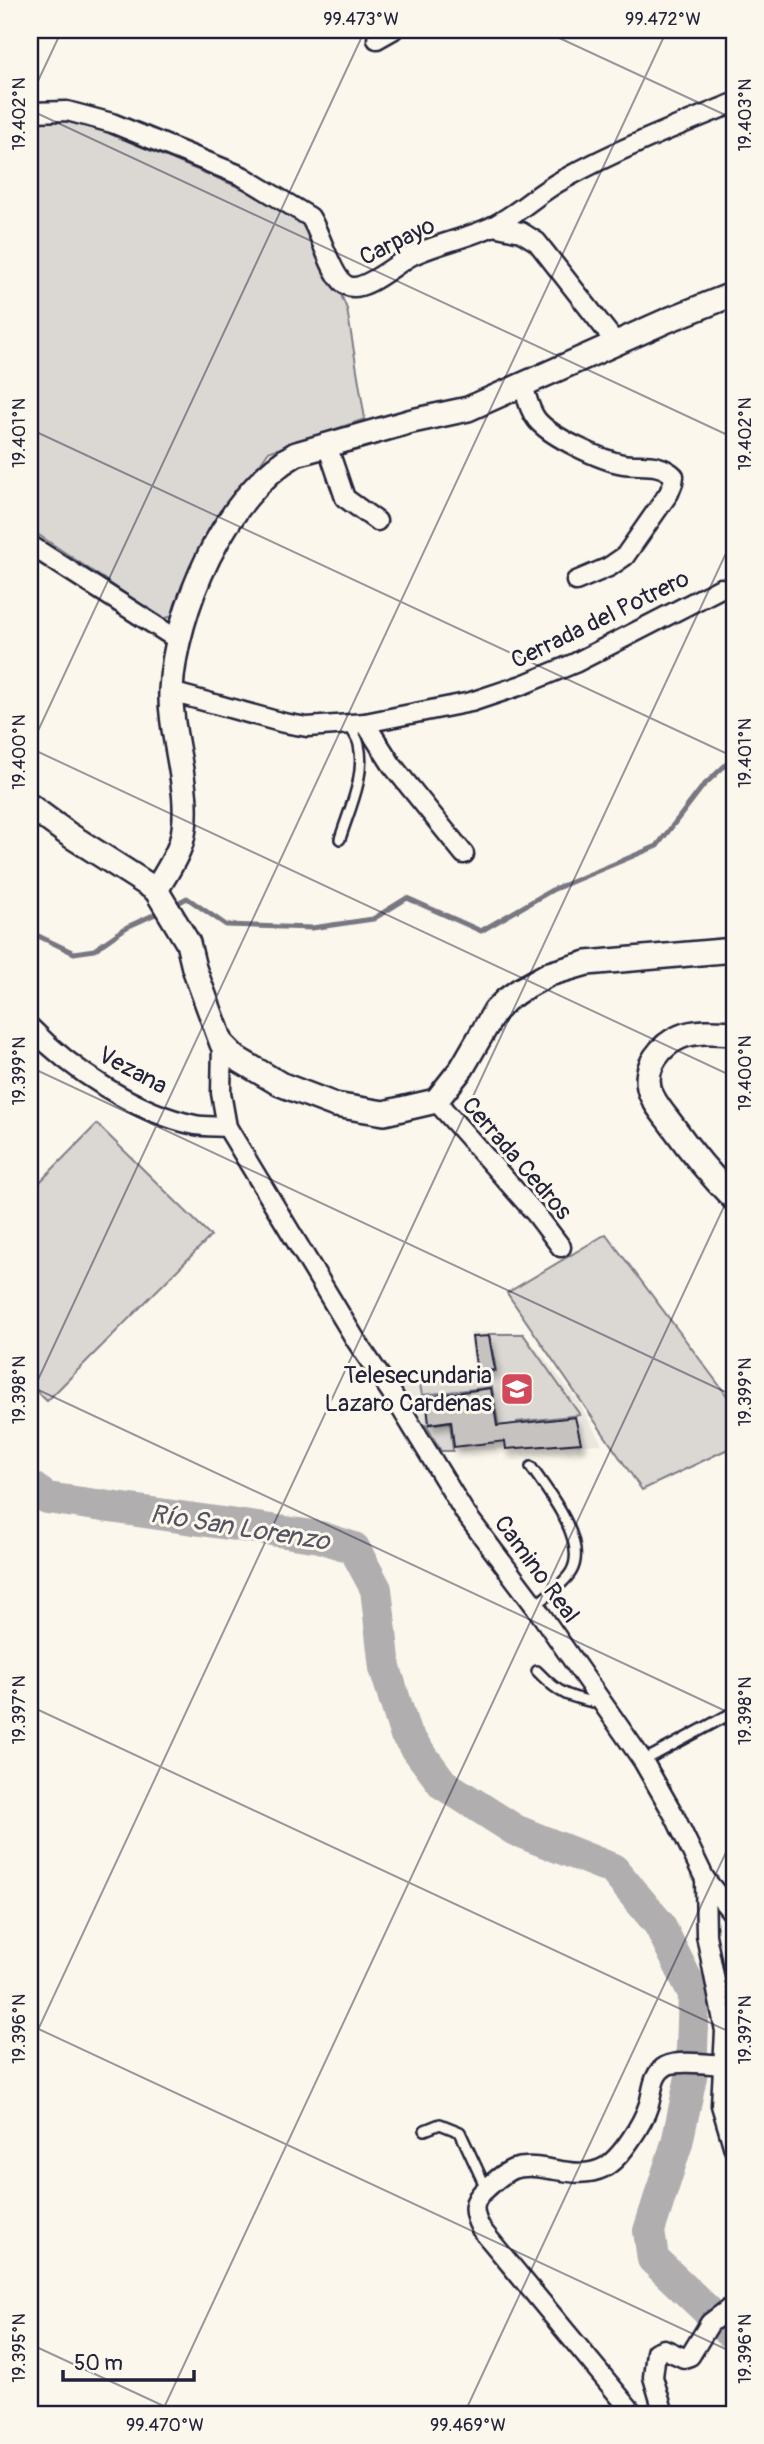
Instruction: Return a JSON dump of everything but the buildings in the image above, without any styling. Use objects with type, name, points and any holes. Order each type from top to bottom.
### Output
[{"type":"street","name":"Carpayo","points":[[30,112],[52,110],[85,115],[242,176],[310,218],[337,275],[344,284],[360,287],[411,256],[493,226],[562,180],[600,160],[734,103]]},
{"type":"street","points":[[493,226],[521,232],[537,242],[616,343]]},
{"type":"street","points":[[160,895],[181,843],[185,818],[171,692],[178,640],[209,553],[259,482],[288,459],[412,421],[468,409],[734,294]]},
{"type":"street","points":[[523,385],[536,419],[558,438],[623,464],[659,466],[674,476],[669,493],[625,556],[576,582]]},
{"type":"street","points":[[327,445],[345,498],[377,521]]},
{"type":"street","points":[[30,545],[178,640]]},
{"type":"street","name":"Cerrada del Potrero","points":[[171,692],[284,723],[323,728],[357,724],[471,702],[522,685],[575,663],[721,588]]},
{"type":"street","points":[[357,724],[464,854]]},
{"type":"street","points":[[30,806],[160,895],[188,943],[194,968],[222,1044],[236,1058],[280,1084],[335,1105],[384,1112],[436,1101],[462,1068],[495,1012],[520,990],[549,974],[587,963],[734,950]]},
{"type":"street","name":"Vezana","points":[[30,1027],[79,1069],[134,1103],[196,1125],[228,1127]]},
{"type":"street","points":[[734,1033],[699,1033],[681,1037],[663,1048],[648,1074],[649,1089],[659,1108],[700,1164],[734,1199]]},
{"type":"street","name":"Camino Real","points":[[222,1044],[221,1093],[228,1127],[350,1330],[466,1513],[643,1761],[674,1815],[705,1879],[706,1934],[725,2031],[721,2105],[734,2149]]},
{"type":"street","name":"Cerrada Cedros","points":[[436,1101],[536,1214],[561,1247]]},
{"type":"street","points":[[705,1879],[734,1915]]},
{"type":"street","points":[[634,2414],[481,2230],[474,2208],[475,2200],[504,2174],[520,2168],[583,2172],[604,2168],[615,2160],[645,2113],[658,2073],[670,2064],[724,2065]]},
{"type":"street","points":[[664,2414],[653,2377],[656,2352],[664,2349],[684,2358],[690,2356],[709,2323],[734,2305]]},
{"type":"lane","points":[[340,839],[358,783],[361,762],[357,724]]},
{"type":"lane","points":[[531,1467],[559,1507],[570,1535],[575,1560],[571,1572],[534,1606]]},
{"type":"lane","points":[[537,1671],[555,1690],[568,1696],[603,1704]]},
{"type":"lane","points":[[643,1761],[734,1712]]},
{"type":"lane","points":[[425,2130],[440,2124],[460,2132],[486,2188]]},
{"type":"shaded area","points":[[70,117],[272,201],[311,223],[347,309],[365,419],[268,452],[198,555],[178,614],[163,619],[30,529],[30,122]]},
{"type":"shaded area","points":[[97,1124],[211,1236],[47,1401],[30,1385],[30,1192]]},
{"type":"shaded area","points":[[606,1234],[734,1405],[734,1446],[642,1490],[507,1293]]},
{"type":"shaded area","name":"Telesecundaria Lazaro Cardenas","points":[[523,1332],[577,1399],[602,1444],[441,1452],[402,1386],[476,1374],[470,1333]]},
{"type":"shaded area","points":[[489,1334],[523,1334],[580,1415],[517,1422],[518,1434],[500,1435],[492,1387],[422,1395],[420,1385],[496,1371]]},
{"type":"shaded area","points":[[450,1422],[453,1451],[441,1451],[426,1425]]},
{"type":"waterway","points":[[174,905],[187,898],[226,925],[312,928],[373,919],[407,898],[481,931],[552,890],[657,846],[703,786],[734,757]]},
{"type":"waterway","points":[[30,932],[74,953],[94,950],[127,927],[162,911]]},
{"type":"waterway","name":"Río San Lorenzo","points":[[30,1486],[47,1498],[320,1537],[354,1548],[376,1589],[385,1668],[405,1733],[443,1784],[515,1830],[613,1869],[659,1924],[694,1994],[691,2077],[677,2143],[649,2231],[653,2259],[734,2336]]},
{"type":"place","name":"Telesecundaria Lazaro Cardenas","points":[[517,1389]]}]
